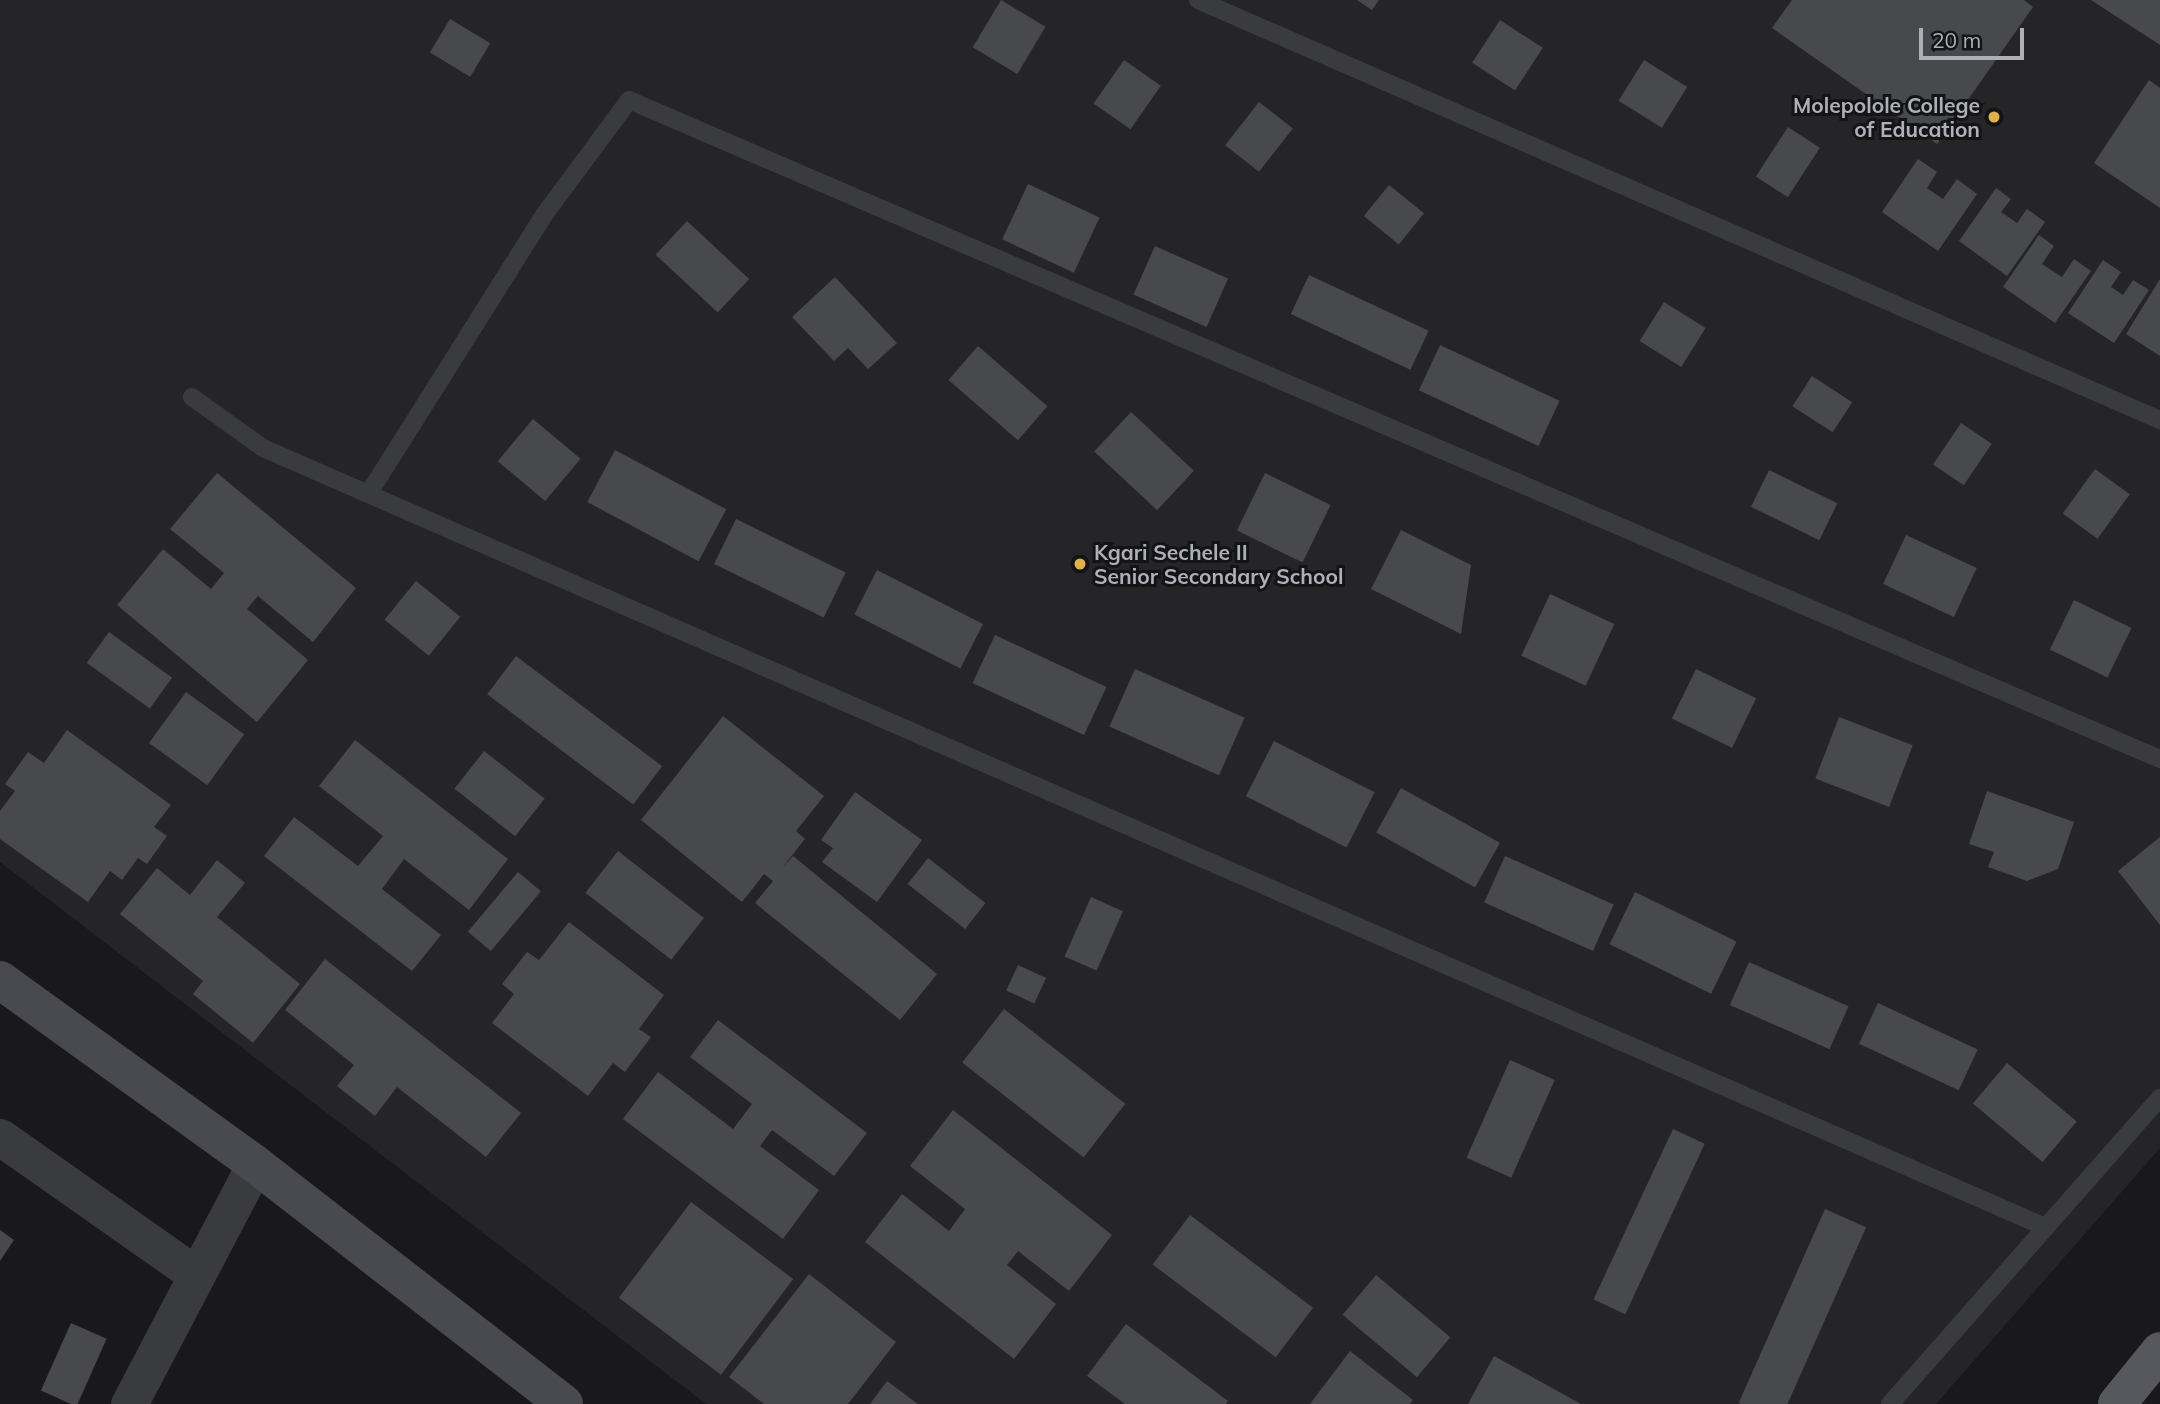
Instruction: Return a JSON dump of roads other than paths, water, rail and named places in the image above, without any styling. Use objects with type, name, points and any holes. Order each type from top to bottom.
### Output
[{"type":"main road","points":[[2117,1404],[2160,1351]]},
{"type":"street","points":[[0,980],[255,1164],[564,1404]]},
{"type":"street","points":[[0,1137],[195,1274]]},
{"type":"street","points":[[130,1404],[195,1274],[255,1164]]},
{"type":"lane","points":[[1198,0],[2160,420]]},
{"type":"lane","points":[[369,493],[544,215],[629,100],[2160,759]]},
{"type":"lane","points":[[192,397],[263,448],[2043,1226]]},
{"type":"lane","points":[[1889,1404],[2043,1226],[2160,1098]]},
{"type":"place","name":"Molepolole College of Education","points":[[1994,117]]},
{"type":"place","name":"Kgari Sechele II Senior Secondary School","points":[[1080,564]]}]
